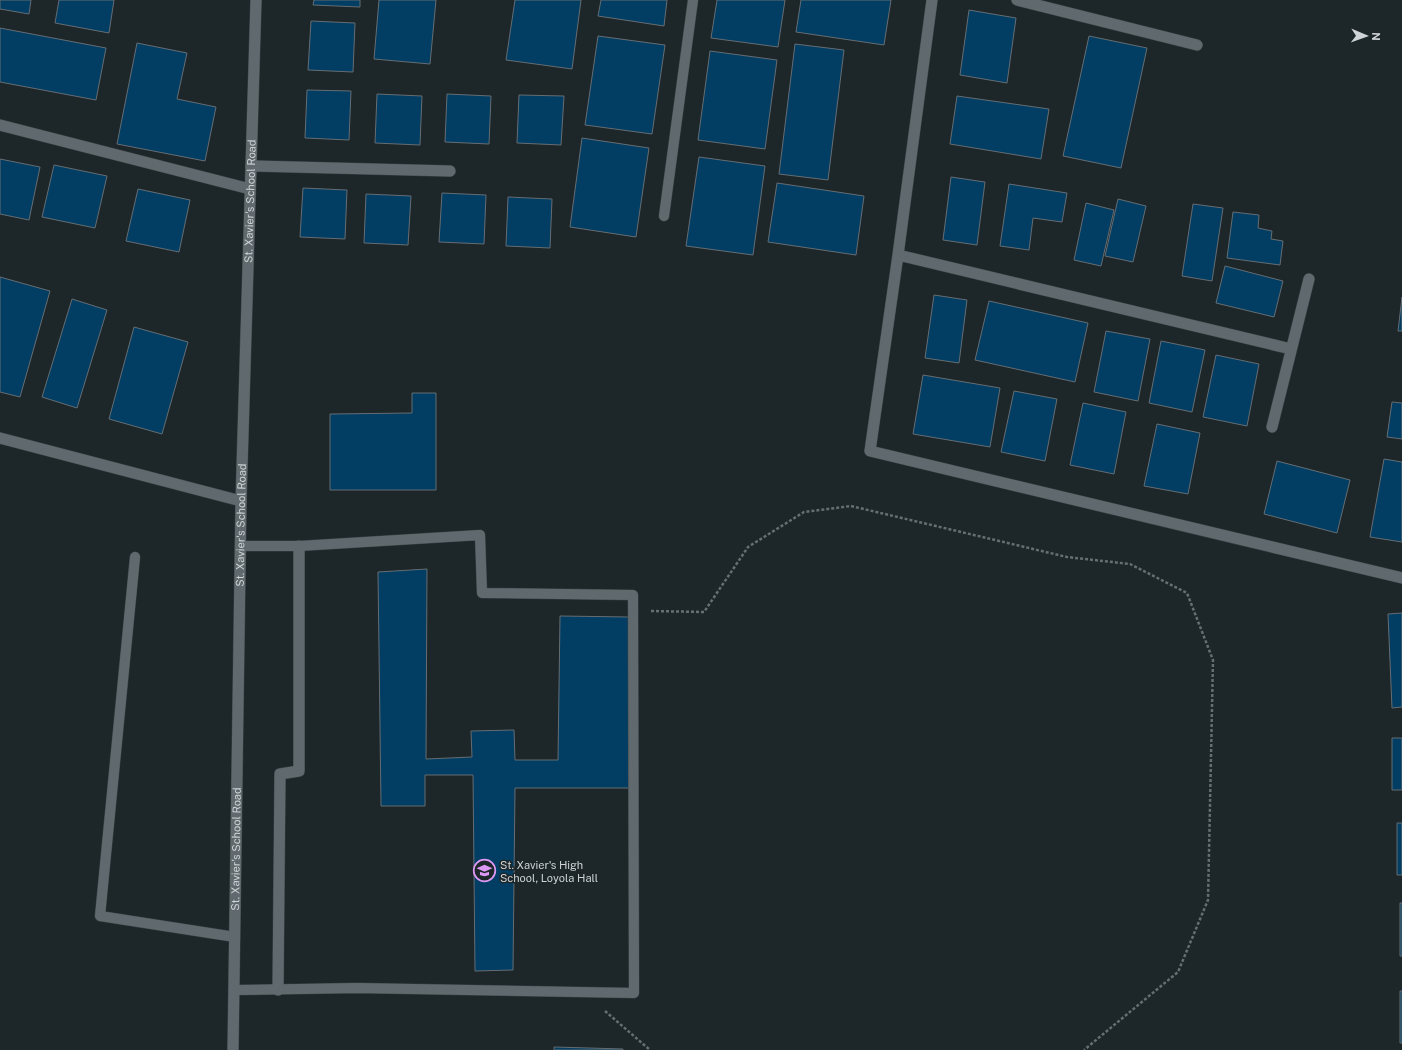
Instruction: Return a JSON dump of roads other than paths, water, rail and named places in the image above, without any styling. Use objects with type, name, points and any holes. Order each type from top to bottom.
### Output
[{"type":"street","name":"St. Xavier's School Road","points":[[234,1050],[241,501],[256,0]]},
{"type":"street","points":[[932,0],[870,451],[1402,578]]},
{"type":"street","points":[[1017,0],[1197,45]]},
{"type":"street","points":[[0,125],[250,188]]},
{"type":"street","points":[[251,166],[450,171]]},
{"type":"street","points":[[898,255],[1291,349]]},
{"type":"street","points":[[1272,427],[1309,279]]},
{"type":"street","points":[[0,438],[241,501]]},
{"type":"street","points":[[278,990],[280,774],[299,771],[299,546]]},
{"type":"lane","points":[[664,216],[693,0]]},
{"type":"lane","points":[[234,990],[357,988],[634,993],[633,595],[482,593],[480,535],[299,546],[241,546]]},
{"type":"lane","points":[[135,557],[100,916],[235,937]]},
{"type":"place","name":"St. Xavier's High School, Loyola Hall","points":[[484,871]]}]
